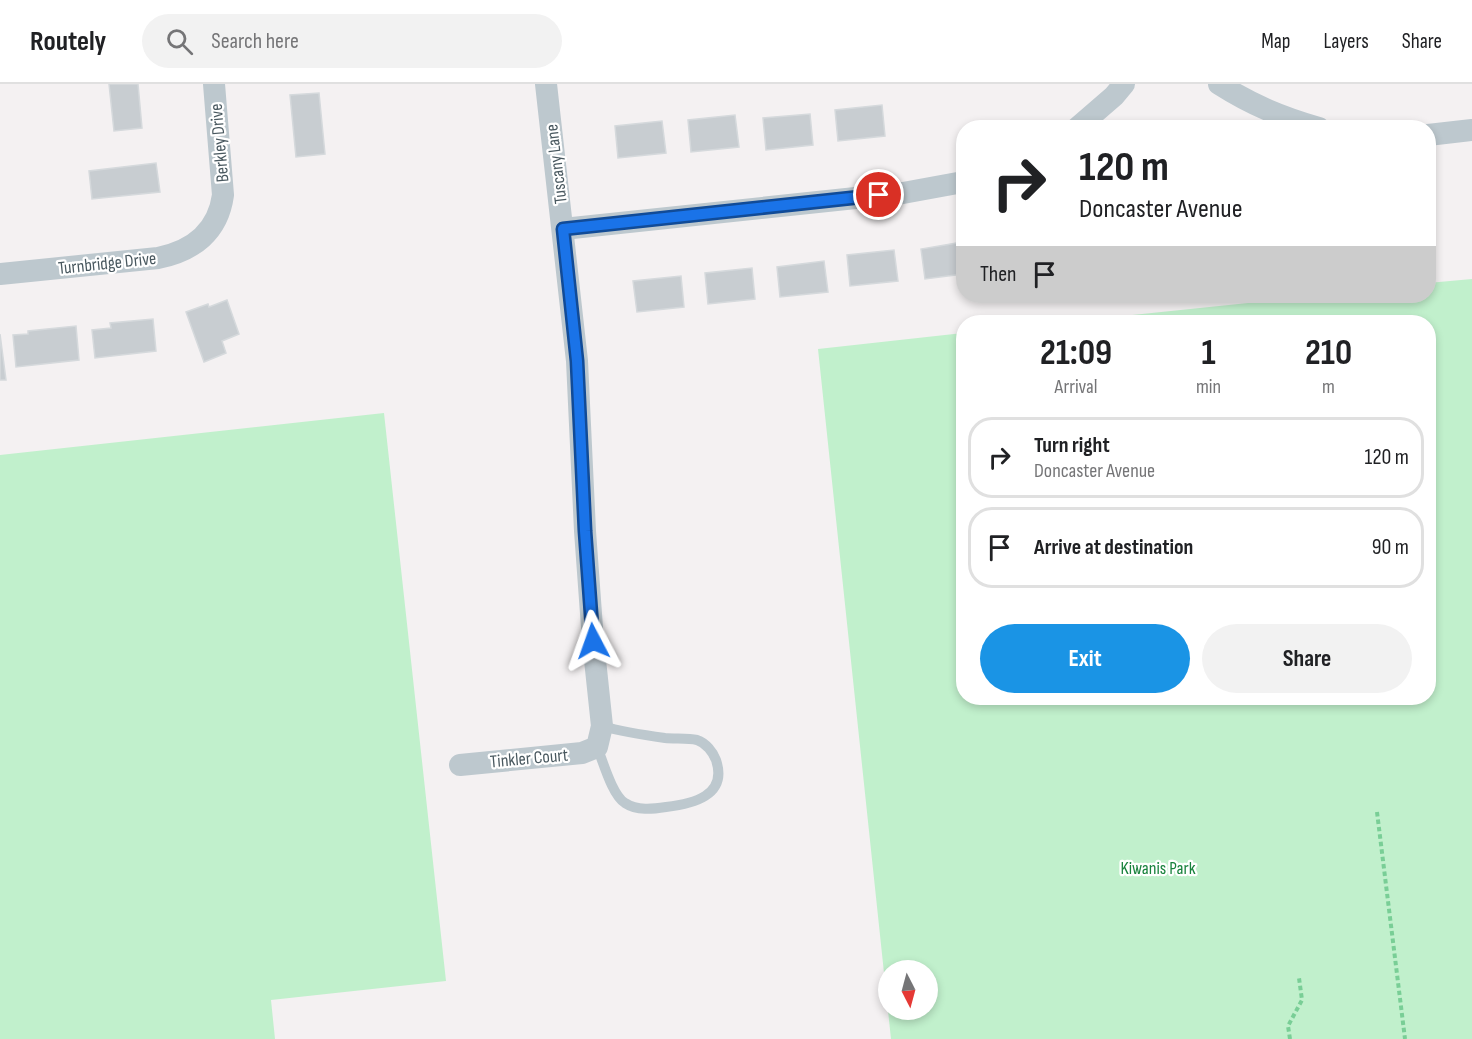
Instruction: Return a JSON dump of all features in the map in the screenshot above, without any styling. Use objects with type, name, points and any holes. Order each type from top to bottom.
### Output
[{"type":"street","name":"Berkley Drive","points":[[207,234],[220,213],[224,186],[214,84]]},
{"type":"street","name":"Tuscany Lane","points":[[546,84],[577,361],[599,736]]},
{"type":"street","points":[[1086,120],[1124,84]]},
{"type":"street","points":[[1219,84],[1245,100],[1276,115],[1293,120]]},
{"type":"street","points":[[1436,134],[1472,130]]},
{"type":"street","points":[[563,229],[903,193],[956,183]]},
{"type":"street","name":"Turnbridge Drive","points":[[0,274],[164,257],[188,249],[207,234]]},
{"type":"street","name":"Tinkler Court","points":[[460,765],[582,753],[599,736]]},
{"type":"lane","points":[[628,734],[698,741],[710,750],[715,758],[718,775],[710,793],[699,801],[650,809],[636,808],[624,803],[616,794],[599,736],[628,734]]},
{"type":"path","points":[[1377,812],[1405,1039]]},
{"type":"path","points":[[1290,1039],[1288,1026],[1302,1000],[1299,978]]},
{"type":"green space","name":"Kiwanis Park","points":[[1472,279],[1472,1039],[891,1039],[889,1020],[938,1020],[938,960],[883,960],[818,349],[956,334],[956,705],[1436,705],[1436,315],[1133,315],[1248,303],[1436,303],[1436,282]]},
{"type":"green space","points":[[384,413],[446,981],[271,1000],[275,1039],[0,1039],[0,455]]},
{"type":"building","points":[[109,84],[138,84],[142,128],[114,131]]},
{"type":"building","points":[[319,93],[325,154],[296,157],[290,95]]},
{"type":"building","points":[[882,105],[885,136],[838,141],[835,110]]},
{"type":"building","points":[[810,114],[813,145],[766,150],[763,118]]},
{"type":"building","points":[[735,115],[739,147],[691,152],[688,120]]},
{"type":"building","points":[[662,121],[666,153],[618,158],[615,126]]},
{"type":"building","points":[[156,163],[160,192],[92,199],[89,171]]},
{"type":"building","points":[[956,243],[956,275],[925,279],[921,249]]},
{"type":"building","points":[[894,250],[898,281],[850,286],[847,255]]},
{"type":"building","points":[[824,261],[828,292],[780,297],[777,267]]},
{"type":"building","points":[[752,268],[755,299],[708,304],[705,273]]},
{"type":"building","points":[[681,276],[684,307],[637,312],[633,281]]},
{"type":"building","points":[[227,300],[239,334],[222,341],[226,353],[204,362],[186,312]]},
{"type":"building","points":[[153,319],[156,351],[95,358],[92,330],[111,328],[110,323]]},
{"type":"building","points":[[76,326],[79,360],[16,367],[13,335],[28,334],[28,331]]},
{"type":"building","points":[[0,334],[6,380],[0,380]]},
{"type":"route","points":[[593,641],[577,361],[563,229],[879,195]]}]
